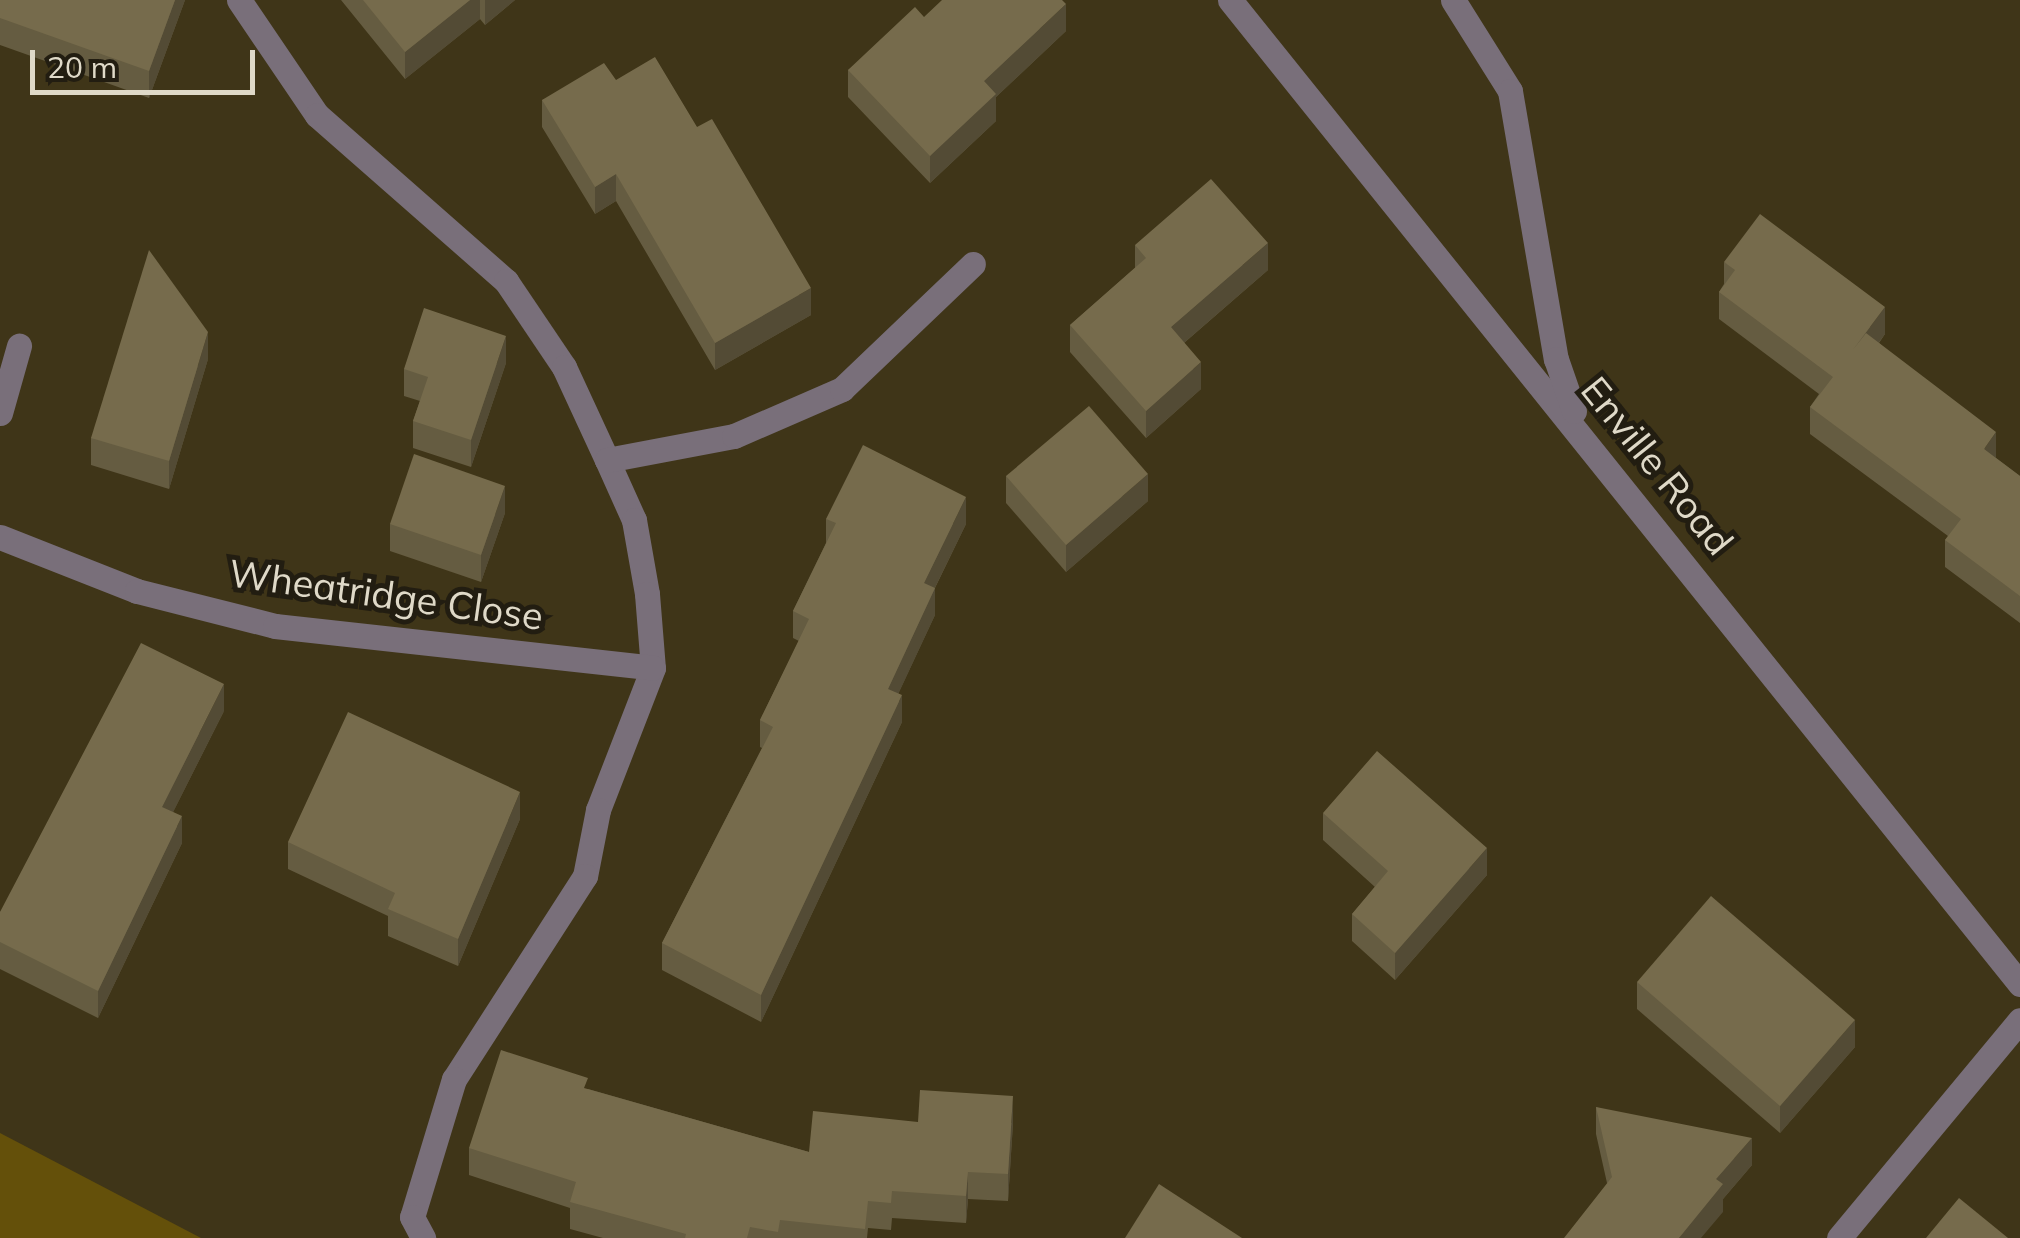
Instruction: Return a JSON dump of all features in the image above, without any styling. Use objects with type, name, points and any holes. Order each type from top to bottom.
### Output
[{"type":"street","points":[[238,0],[318,115],[506,281],[564,367],[634,520],[653,668],[598,810],[585,876],[454,1078],[412,1217],[423,1238]]},
{"type":"street","name":"Enville Road","points":[[1230,0],[1581,430],[2020,984]]},
{"type":"street","points":[[1453,0],[1510,92],[1556,360],[1581,430]]},
{"type":"street","points":[[607,460],[734,436],[842,389],[973,264]]},
{"type":"street","points":[[0,414],[19,346]]},
{"type":"street","name":"Wheatridge Close","points":[[0,536],[136,591],[275,626],[653,668]]},
{"type":"street","points":[[1840,1238],[2020,1020]]},
{"type":"shaded area","points":[[0,1133],[201,1238],[0,1238]]},
{"type":"building","points":[[0,0],[175,0],[149,71],[0,18]]},
{"type":"building","points":[[363,0],[470,0],[405,52]]},
{"type":"building","points":[[942,0],[1062,0],[1066,4],[984,81],[996,94],[930,156],[848,70],[915,7],[924,17]]},
{"type":"building","points":[[655,57],[697,127],[712,119],[811,288],[715,343],[616,174],[595,187],[542,100],[604,63],[616,80]]},
{"type":"building","points":[[1211,179],[1268,243],[1171,327],[1201,362],[1146,411],[1070,325],[1146,258],[1135,245]]},
{"type":"building","points":[[1760,214],[1885,307],[1852,351],[1866,333],[1996,432],[1984,449],[2020,476],[2020,596],[1945,540],[1961,519],[1810,407],[1833,377],[1719,292],[1735,270],[1724,262]]},
{"type":"building","points":[[149,250],[208,332],[169,461],[91,438]]},
{"type":"building","points":[[424,308],[506,336],[471,440],[413,421],[428,377],[404,369]]},
{"type":"building","points":[[1089,406],[1148,474],[1066,545],[1006,476]]},
{"type":"building","points":[[863,445],[966,497],[924,583],[935,588],[888,689],[902,695],[761,995],[662,943],[773,727],[760,720],[809,619],[793,611],[836,523],[826,519]]},
{"type":"building","points":[[414,454],[505,486],[481,555],[390,524]]},
{"type":"building","points":[[141,643],[224,684],[162,807],[182,816],[98,991],[0,942],[0,912]]},
{"type":"building","points":[[348,712],[520,792],[458,939],[388,909],[395,893],[288,842]]},
{"type":"building","points":[[1377,751],[1487,848],[1395,953],[1352,914],[1388,871],[1323,813]]},
{"type":"building","points":[[1711,896],[1855,1020],[1780,1106],[1637,982]]},
{"type":"building","points":[[501,1050],[588,1078],[584,1088],[809,1152],[813,1111],[918,1122],[920,1090],[1013,1096],[1008,1174],[968,1172],[966,1196],[892,1191],[891,1203],[868,1201],[865,1229],[780,1220],[778,1232],[750,1227],[747,1238],[685,1238],[686,1234],[570,1202],[576,1182],[469,1148]]},
{"type":"building","points":[[1596,1107],[1752,1138],[1716,1179],[1723,1184],[1679,1238],[1564,1238],[1612,1177]]},
{"type":"building","points":[[1159,1184],[1242,1238],[1125,1238]]},
{"type":"building","points":[[1959,1198],[2008,1238],[1926,1238]]}]
